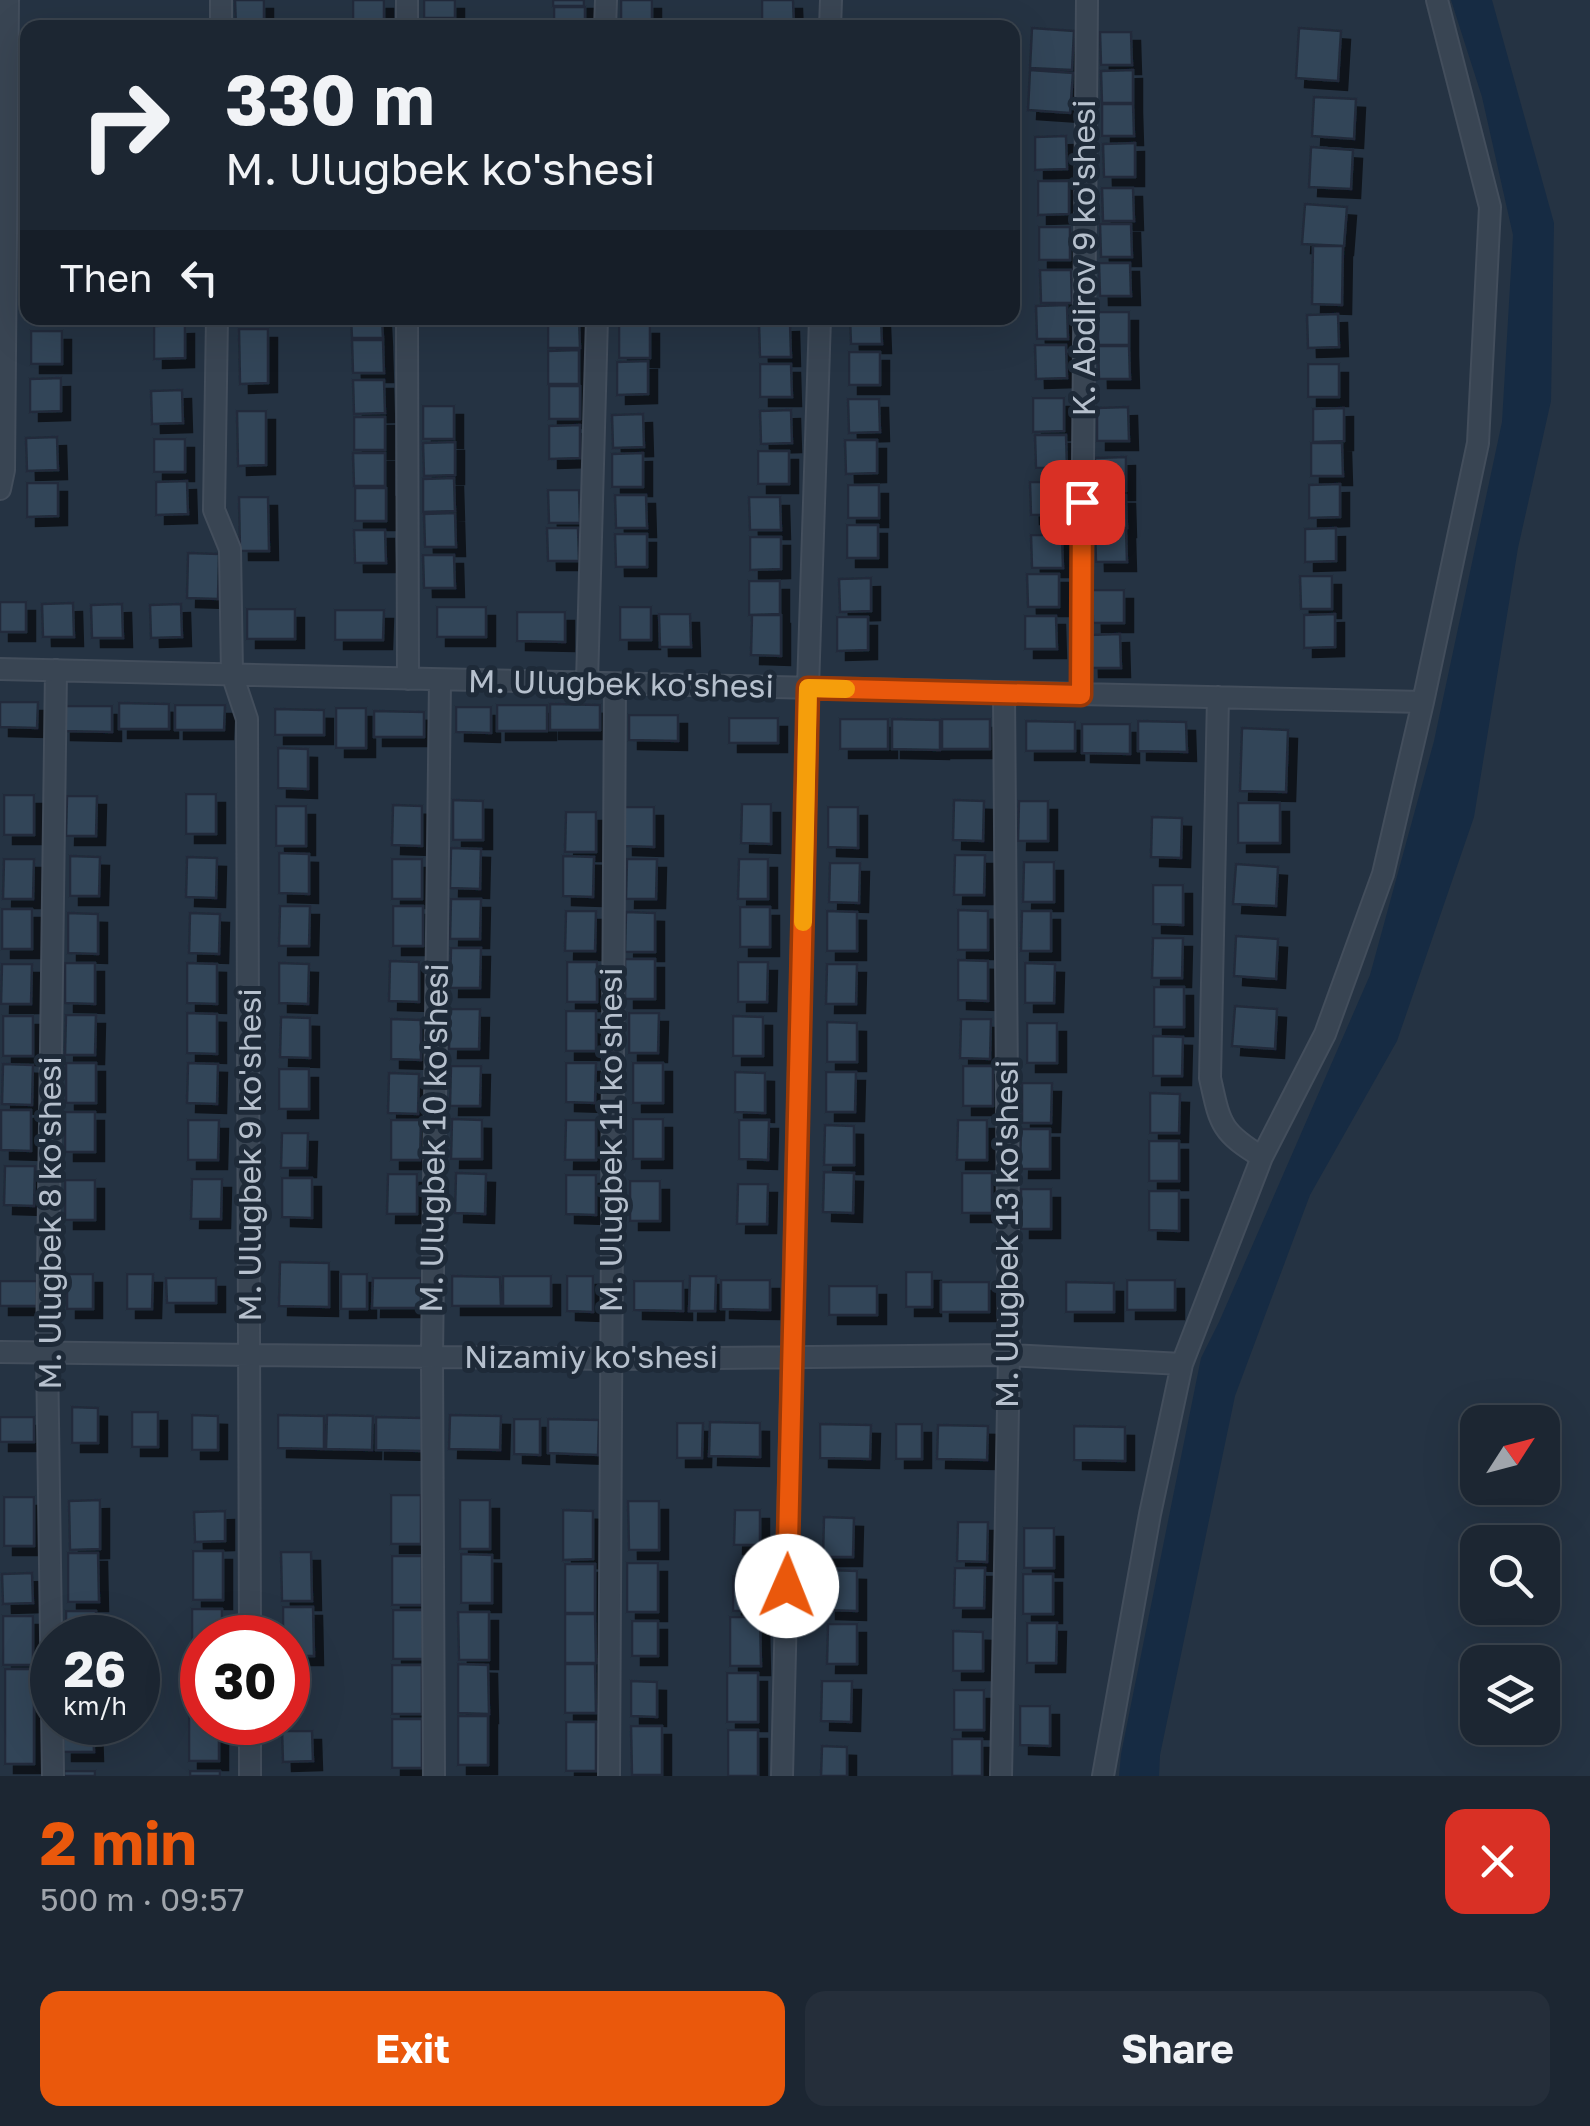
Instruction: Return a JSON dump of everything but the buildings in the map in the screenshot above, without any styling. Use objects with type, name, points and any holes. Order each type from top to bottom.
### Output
[{"type":"street","points":[[2,480],[8,0]]},
{"type":"street","name":"K. Abdirov 9 ko'shesi","points":[[1081,695],[1087,0]]},
{"type":"street","points":[[1103,1776],[1150,1514],[1182,1364],[1262,1157],[1325,1034],[1383,874],[1478,443],[1490,207],[1437,0]]},
{"type":"street","name":"M. Ulugbek 9 ko'shesi","points":[[217,325],[214,510],[230,549],[232,674],[247,719],[250,1615]]},
{"type":"street","points":[[407,325],[408,679]]},
{"type":"street","points":[[587,683],[597,325]]},
{"type":"street","points":[[782,1776],[820,325]]},
{"type":"street","name":"M. Ulugbek ko'shesi","points":[[0,669],[1423,702]]},
{"type":"street","name":"M. Ulugbek 8 ko'shesi","points":[[53,1776],[47,1352],[56,670]]},
{"type":"street","name":"M. Ulugbek 10 ko'shesi","points":[[434,1776],[432,1357],[440,680]]},
{"type":"street","name":"M. Ulugbek 11 ko'shesi","points":[[610,1776],[615,684]]},
{"type":"street","name":"M. Ulugbek 13 ko'shesi","points":[[1002,1776],[1009,1355],[1004,692]]},
{"type":"street","points":[[1218,697],[1210,1078],[1220,1124],[1262,1157]]},
{"type":"street","name":"Nizamiy ko'shesi","points":[[0,1352],[610,1359],[1009,1355],[1182,1364]]},
{"type":"street","points":[[250,1745],[250,1776]]},
{"type":"water","points":[[1451,0],[1492,0],[1554,223],[1551,401],[1518,548],[1474,817],[1397,1041],[1310,1195],[1235,1396],[1160,1755],[1159,1776],[1119,1776],[1201,1358],[1370,975],[1434,741],[1502,422],[1513,235],[1482,97]]},
{"type":"slow traffic","points":[[803,922],[808,688],[846,689]]},
{"type":"route","points":[[787,1586],[808,688],[1081,695],[1082,502]]}]
